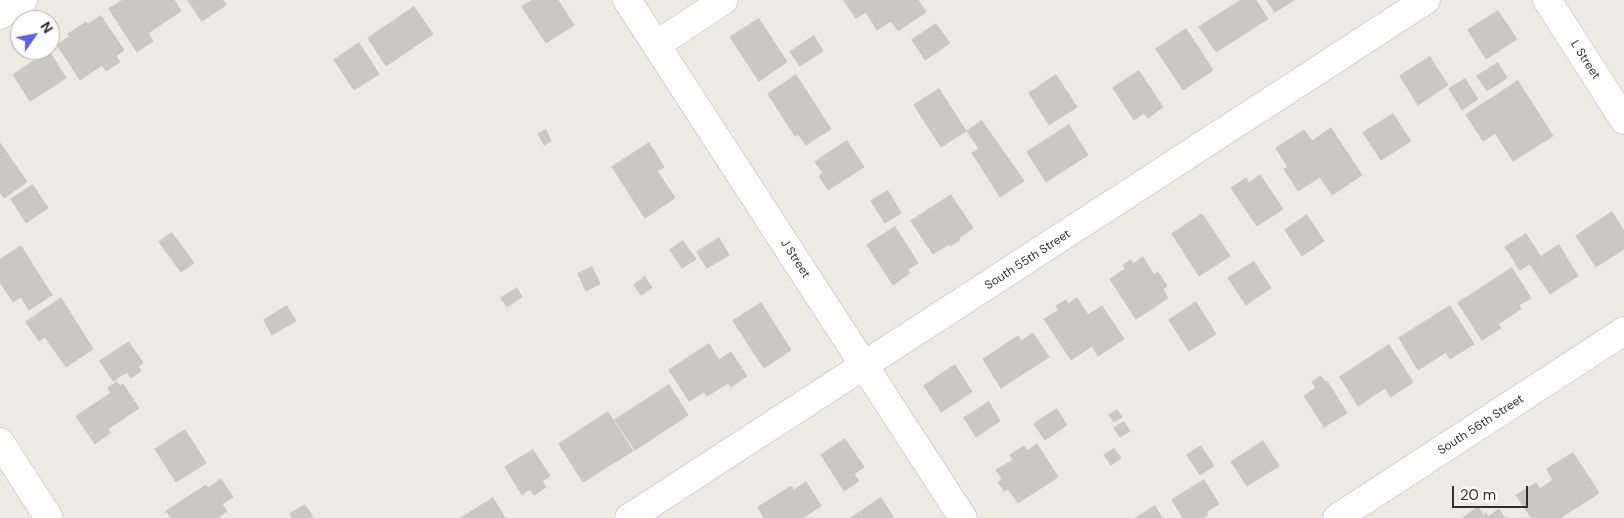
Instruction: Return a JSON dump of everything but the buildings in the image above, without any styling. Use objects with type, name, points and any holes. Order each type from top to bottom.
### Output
[{"type":"street","points":[[0,15],[23,0]]},
{"type":"street","name":"J Street","points":[[627,0],[963,518]]},
{"type":"street","points":[[656,44],[724,0]]},
{"type":"street","name":"South 55th Street","points":[[629,518],[1426,0]]},
{"type":"street","name":"L Street","points":[[1547,0],[1624,120]]},
{"type":"street","name":"South 56th Street","points":[[1337,518],[1624,331]]},
{"type":"street","points":[[0,442],[49,518]]}]
